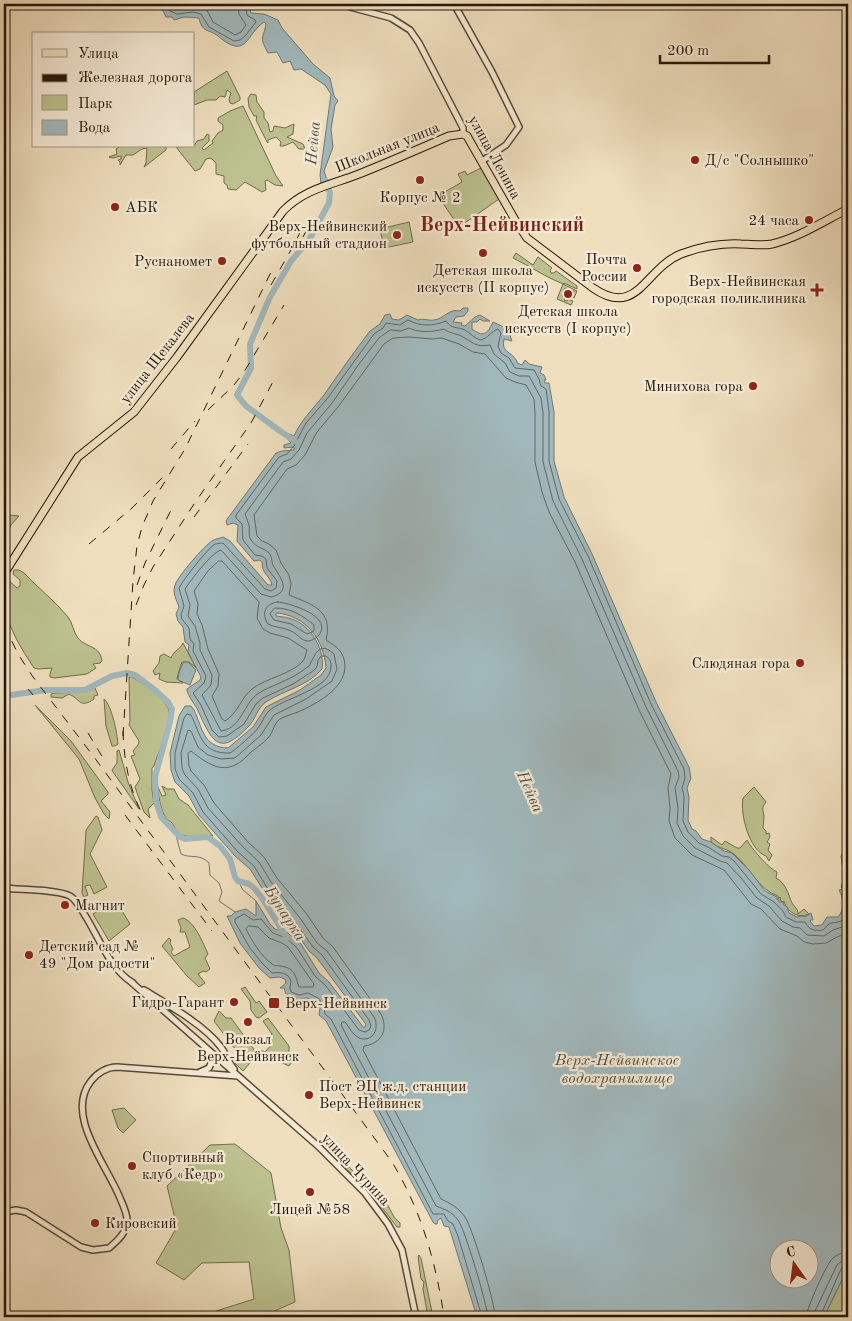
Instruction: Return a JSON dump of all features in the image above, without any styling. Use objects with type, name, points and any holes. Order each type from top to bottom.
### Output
[{"type":"main road","name":"улица Ленина","points":[[463,134],[467,136],[527,238],[600,294],[613,299],[621,299],[635,292],[660,267],[681,254],[719,245],[774,243],[804,232],[848,209]]},
{"type":"main road","name":"Школьная улица","points":[[321,188],[449,136],[463,134]]},
{"type":"main road","name":"улица Щекалева","points":[[4,574],[78,457],[134,412],[178,357],[283,211],[299,196],[321,188]]},
{"type":"street","name":"улица Ленина","points":[[339,4],[391,18],[410,30],[420,43],[446,94],[463,128],[463,134]]},
{"type":"street","points":[[454,4],[492,72],[519,127],[510,142],[482,161]]},
{"type":"street","points":[[4,888],[70,896],[80,907],[115,968],[130,982],[208,1034],[220,1045],[238,1076]]},
{"type":"street","name":"улица Чурина","points":[[161,1004],[212,1054],[253,1087],[318,1146],[365,1193],[380,1213],[402,1250],[416,1317]]},
{"type":"street","points":[[196,1074],[209,1068],[212,1054]]},
{"type":"street","points":[[216,1074],[221,1071],[225,1054]]},
{"type":"street","points":[[4,1212],[16,1210],[26,1212],[81,1247],[92,1250],[109,1248],[124,1232],[127,1220],[117,1190],[84,1123],[81,1106],[87,1087],[98,1074],[113,1067],[238,1076]]},
{"type":"green space","points":[[227,71],[240,100],[233,104],[230,103],[231,93],[227,90],[225,97],[220,96],[216,100],[207,100],[195,105],[195,91]]},
{"type":"green space","points":[[251,94],[256,95],[257,102],[264,112],[264,118],[268,123],[270,132],[273,131],[274,126],[285,128],[294,124],[293,134],[287,137],[303,144],[305,149],[299,149],[293,142],[280,146],[281,142],[276,137],[267,142],[256,120],[257,116],[254,116],[249,107],[248,98]]},
{"type":"green space","points":[[243,106],[276,176],[283,186],[275,185],[267,180],[265,181],[266,190],[262,192],[245,182],[236,190],[228,189],[224,183],[224,176],[216,174],[216,163],[211,158],[206,159],[200,169],[195,171],[177,148],[195,148],[197,141],[204,139],[207,134],[209,135],[209,141],[202,148],[204,150],[213,143],[212,141],[218,133],[223,130],[223,125],[218,121],[218,118]]},
{"type":"green space","points":[[147,148],[133,155],[126,155],[120,165],[118,160],[121,159],[121,156],[109,157],[117,154],[116,149]]},
{"type":"green space","points":[[147,148],[166,148],[166,150],[144,167]]},
{"type":"green space","points":[[483,167],[499,199],[459,227],[438,196],[462,182],[458,174],[465,171],[467,175]]},
{"type":"green space","name":"Верх-Нейвинский футбольный стадион","points":[[409,222],[413,242],[384,248],[380,229]]},
{"type":"green space","points":[[516,253],[533,265],[538,257],[552,268],[550,270],[551,273],[556,271],[577,286],[577,289],[550,278],[513,258]]},
{"type":"green space","points":[[563,284],[577,291],[574,298],[572,297],[574,291],[565,288],[562,296],[565,297],[564,300],[573,301],[571,305],[557,299]]},
{"type":"green space","points":[[4,492],[9,493],[9,515],[19,516],[11,525],[4,542]]},
{"type":"green space","points":[[14,570],[24,573],[52,600],[70,619],[78,638],[99,652],[102,661],[93,664],[96,668],[87,674],[55,678],[50,677],[52,668],[34,668],[16,638],[7,617],[3,595],[4,583],[8,580],[17,588],[20,586],[20,580],[13,574]]},
{"type":"green space","points":[[183,643],[196,668],[189,662],[182,662],[177,679],[183,683],[166,682],[159,679],[160,673],[155,675],[153,671],[159,663],[160,656],[164,654],[171,658]]},
{"type":"green space","points":[[129,677],[142,683],[164,701],[169,711],[166,733],[152,768],[154,803],[148,809],[150,818],[144,812],[135,787],[140,779],[131,756],[135,755],[133,751],[139,741],[129,725]]},
{"type":"green space","points":[[95,688],[98,695],[86,703],[80,702],[69,694],[62,698],[51,697],[51,694],[54,693],[84,692]]},
{"type":"green space","points":[[104,699],[112,713],[118,744],[115,746],[112,746],[106,726]]},
{"type":"green space","points":[[35,705],[71,741],[108,792],[101,801],[110,812],[109,819],[95,798],[79,759]]},
{"type":"green space","points":[[119,750],[128,782],[139,809],[112,770],[117,763],[117,751]]},
{"type":"green space","points":[[157,785],[162,796],[166,795],[162,786],[167,789],[174,789],[179,799],[188,805],[213,836],[179,834],[164,815]]},
{"type":"green space","points":[[754,787],[766,802],[763,806],[763,828],[766,834],[769,833],[770,837],[767,842],[770,844],[768,850],[772,855],[769,861],[755,847],[744,822],[743,798]]},
{"type":"green space","points":[[96,816],[102,830],[90,854],[107,887],[94,894],[90,885],[85,886],[88,895],[84,897],[82,893],[86,830]]},
{"type":"green space","points":[[711,837],[722,845],[725,841],[737,848],[740,848],[747,840],[761,858],[777,872],[776,878],[788,892],[798,914],[804,909],[809,914],[801,916],[790,911],[784,901],[781,902],[780,897],[778,899],[778,896],[765,889],[735,855],[711,842]]},
{"type":"green space","points":[[116,901],[130,924],[109,941],[93,914]]},
{"type":"green space","points":[[183,918],[195,928],[208,954],[205,958],[210,969],[198,974],[205,983],[199,987],[187,976],[162,946],[169,938],[173,949],[171,952],[174,956],[190,947],[185,932],[180,932],[181,928],[178,920]]},
{"type":"green space","points":[[245,987],[256,1003],[259,1001],[267,1012],[259,1018],[251,1010],[250,1001],[241,989]]},
{"type":"green space","points":[[219,1011],[226,1018],[231,1018],[253,1048],[256,1060],[250,1063],[243,1071],[235,1063],[241,1057],[214,1021]]},
{"type":"green space","points":[[268,1018],[289,1046],[289,1052],[294,1059],[289,1066],[274,1059],[268,1061],[261,1054],[260,1050],[265,1052],[272,1044],[270,1039],[272,1034],[263,1021]]},
{"type":"green space","points":[[124,1108],[136,1120],[123,1133],[118,1128],[112,1110]]},
{"type":"green space","points":[[235,1144],[271,1173],[281,1228],[289,1250],[295,1302],[261,1317],[217,1317],[216,1311],[254,1299],[249,1262],[202,1263],[184,1280],[156,1263],[177,1227],[167,1186],[210,1145]]},
{"type":"green space","points":[[347,1165],[360,1178],[364,1179],[366,1176],[372,1181],[394,1217],[400,1223],[400,1227],[397,1227],[361,1180],[359,1181],[344,1167]]},
{"type":"green space","points":[[419,1255],[421,1258],[433,1317],[428,1317]]},
{"type":"green space","points":[[848,1267],[848,1317],[824,1317]]},
{"type":"water","points":[[156,4],[248,4],[251,13],[264,14],[278,20],[282,28],[313,64],[330,78],[334,96],[338,101],[335,105],[331,129],[333,147],[324,171],[330,189],[327,190],[321,183],[320,175],[331,94],[325,85],[301,69],[294,70],[290,61],[283,63],[277,52],[268,53],[263,44],[266,24],[264,22],[245,43],[241,46],[235,46],[204,28],[199,18],[184,17],[174,20],[172,17],[166,17],[162,9],[158,9]]},
{"type":"water","name":"Верх-Нейвинское водохранилище","points":[[463,308],[468,308],[464,316],[456,317],[453,322],[462,323],[461,325],[465,326],[480,315],[490,321],[480,319],[477,322],[472,322],[472,329],[476,332],[482,334],[487,332],[493,322],[508,329],[512,341],[504,339],[503,344],[517,363],[522,365],[525,360],[529,364],[542,367],[540,373],[544,375],[545,383],[549,383],[554,412],[554,461],[564,497],[592,554],[656,702],[689,767],[691,778],[687,788],[689,797],[688,820],[692,829],[702,839],[711,842],[724,851],[732,853],[749,870],[765,891],[777,897],[777,900],[779,898],[779,902],[784,902],[783,904],[787,907],[789,913],[797,917],[805,917],[811,913],[813,920],[810,921],[814,926],[822,925],[827,917],[838,917],[842,911],[843,900],[839,890],[843,889],[841,887],[844,878],[841,856],[848,841],[848,1267],[824,1317],[477,1317],[449,1227],[444,1226],[441,1218],[437,1224],[433,1222],[326,1021],[319,1015],[320,1008],[316,1003],[307,998],[297,1000],[286,994],[284,988],[280,988],[286,983],[285,979],[279,977],[270,978],[259,968],[240,943],[227,916],[246,909],[256,916],[256,901],[275,929],[288,933],[301,944],[319,973],[329,982],[364,1028],[365,1023],[317,958],[309,951],[250,869],[235,856],[199,815],[189,796],[175,782],[171,770],[170,753],[179,716],[185,706],[191,706],[194,710],[202,730],[209,741],[220,747],[228,748],[253,727],[266,707],[300,690],[321,675],[326,668],[321,647],[311,630],[296,618],[276,613],[276,616],[297,621],[310,631],[322,656],[322,669],[310,680],[266,702],[251,724],[239,736],[231,741],[219,742],[209,733],[187,691],[201,677],[188,652],[189,645],[185,642],[183,627],[178,621],[176,614],[179,607],[174,591],[177,581],[208,544],[215,539],[223,537],[230,541],[268,585],[272,585],[263,570],[262,562],[260,560],[254,561],[237,541],[238,525],[233,523],[227,525],[226,521],[228,518],[276,453],[294,450],[294,447],[284,448],[284,445],[291,443],[287,438],[290,434],[294,436],[370,331],[380,324],[385,315],[390,314],[392,319],[399,320],[407,315],[418,320],[432,320],[456,310],[460,311]]},
{"type":"water","points":[[185,662],[188,662],[196,670],[190,685],[178,680],[179,673]]},
{"type":"waterway","points":[[848,39],[848,44]]},
{"type":"waterway","name":"Нейва","points":[[280,431],[246,406],[237,395],[251,368],[250,344],[270,297],[291,261],[309,240],[329,203],[330,193],[326,181]]},
{"type":"waterway","name":"Нейва","points":[[283,433],[295,441]]},
{"type":"waterway","name":"Бунарка","points":[[4,696],[46,690],[85,690],[112,676],[127,673],[135,675],[156,691],[168,702],[172,709],[155,777],[156,801],[161,817],[180,837],[185,839],[208,837],[220,846],[230,859],[235,877],[238,881],[249,884],[254,888],[287,938]]},
{"type":"waterway","points":[[176,835],[181,854],[202,858],[209,863],[210,875],[219,883],[222,892],[219,901],[235,912]]},
{"type":"waterway","points":[[238,881],[243,890],[256,901]]},
{"type":"waterway","points":[[288,1008],[297,1001]]},
{"type":"railway","points":[[303,237],[312,220]]},
{"type":"railway","points":[[271,285],[303,227]]},
{"type":"railway","points":[[123,736],[133,581],[137,546],[142,527],[153,501],[185,449],[271,272]]},
{"type":"railway","points":[[208,410],[234,385],[244,372],[284,305]]},
{"type":"railway","points":[[136,605],[153,567],[196,501],[251,423],[276,376]]},
{"type":"railway","points":[[171,449],[195,421]]},
{"type":"railway","points":[[194,517],[248,444]]},
{"type":"railway","points":[[89,544],[132,508],[163,477]]},
{"type":"railway","points":[[137,585],[145,563],[172,508]]},
{"type":"railway","points":[[4,625],[18,654],[33,677],[392,1162],[411,1199],[426,1237],[437,1276],[444,1317]]},
{"type":"railway","points":[[28,689],[33,695]]},
{"type":"railway","points":[[123,731],[128,775],[144,817]]},
{"type":"railway","points":[[88,733],[106,763]]},
{"type":"railway","points":[[125,815],[212,931]]},
{"type":"place","name":"Д/с \"Солнышко\"","points":[[695,160]]},
{"type":"place","name":"Корпус № 2","points":[[420,180]]},
{"type":"place","name":"АБК","points":[[115,207]]},
{"type":"place","name":"24 часа","points":[[809,220]]},
{"type":"place","name":"Верх-Нейвинский футбольный стадион","points":[[397,235]]},
{"type":"place","name":"Детская школа искусств (II корпус)","points":[[483,253]]},
{"type":"place","name":"Руснаномет","points":[[222,261]]},
{"type":"place","name":"Почта России","points":[[637,268]]},
{"type":"place","name":"Верх-Нейвинская городская поликлиника","points":[[817,290]]},
{"type":"place","name":"Детская школа искусств (I корпус)","points":[[568,294]]},
{"type":"place","name":"Минихова гора","points":[[753,386]]},
{"type":"place","name":"Слюдяная гора","points":[[800,663]]},
{"type":"place","name":"Магнит","points":[[65,905]]},
{"type":"place","name":"Детский сад № 49 \"Дом радости\"","points":[[29,955]]},
{"type":"place","name":"Гидро-Гарант","points":[[234,1002]]},
{"type":"place","name":"Верх-Нейвинск","points":[[274,1003]]},
{"type":"place","name":"Вокзал Верх-Нейвинск","points":[[248,1022]]},
{"type":"place","name":"Пост ЭЦ ж.д. станции Верх-Нейвинск","points":[[309,1095]]},
{"type":"place","name":"Спортивный клуб «Кедр»","points":[[132,1166]]},
{"type":"place","name":"Лицей №58","points":[[310,1192]]},
{"type":"place","name":"Кировский","points":[[95,1223]]},
{"type":"district","name":"Верх-Нейвинский","points":[[502,224]]}]
